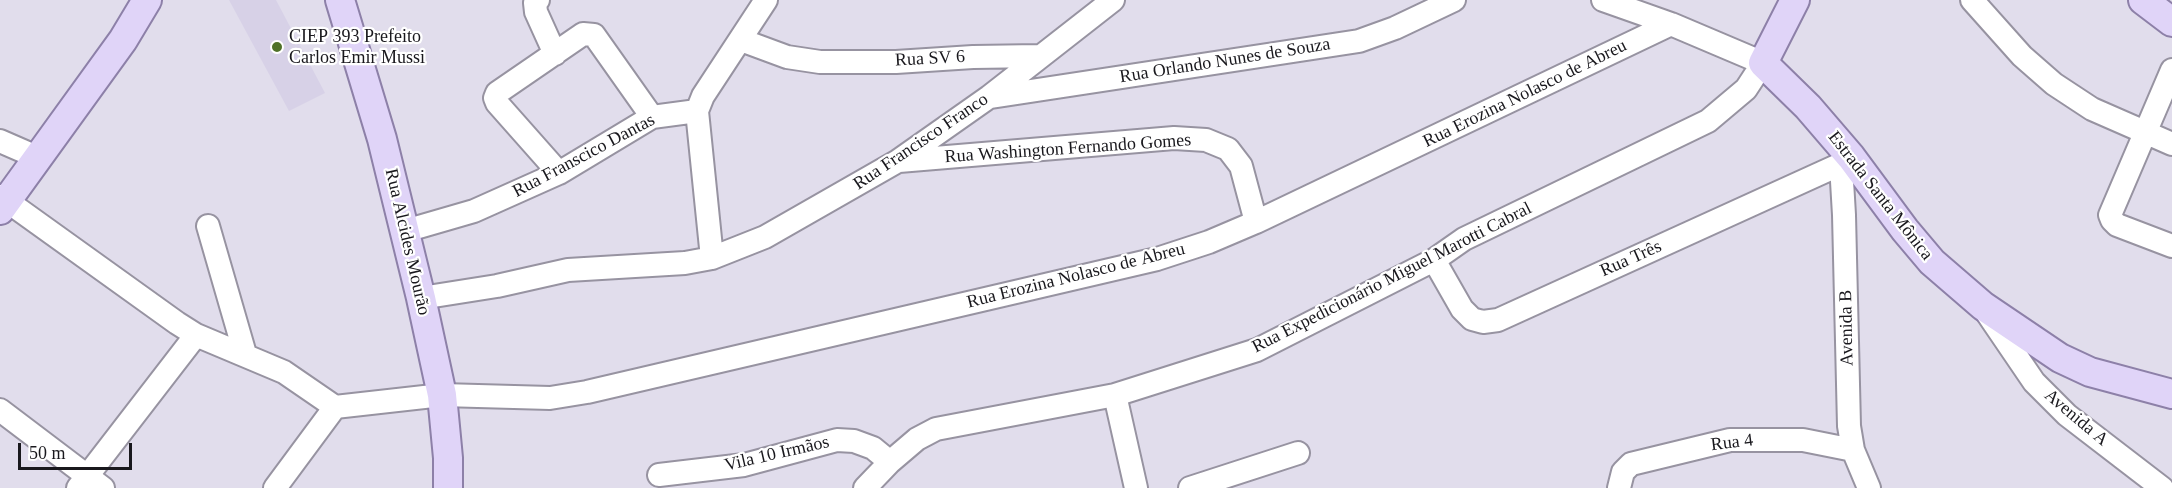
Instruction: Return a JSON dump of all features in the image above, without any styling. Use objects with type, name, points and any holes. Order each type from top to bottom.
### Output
[{"type":"main road","points":[[2,202],[39,158],[123,40],[147,0]]},
{"type":"main road","name":"Rua Alcides Mourão","points":[[340,0],[379,129],[421,298],[442,395],[448,458],[448,488]]},
{"type":"main road","points":[[1762,63],[1795,0]]},
{"type":"main road","points":[[2143,0],[2172,22]]},
{"type":"main road","name":"Estrada Santa Mônica","points":[[1762,63],[1785,84],[1846,161],[1932,262],[1983,306],[2060,358],[2090,372],[2172,394]]},
{"type":"street","points":[[538,0],[536,12],[555,54]]},
{"type":"street","points":[[712,258],[697,111],[703,96],[766,0]]},
{"type":"street","name":"Rua Francisco Franco","points":[[421,298],[497,286],[568,270],[660,265],[712,258],[765,237],[898,161],[989,97],[1113,0]]},
{"type":"street","name":"Rua Orlando Nunes de Souza","points":[[989,97],[1359,41],[1395,28],[1454,0]]},
{"type":"street","points":[[1603,0],[1671,24],[1762,63]]},
{"type":"street","points":[[1972,0],[2022,56],[2054,84],[2092,109],[2172,144]]},
{"type":"street","name":"Rua Erozina Nolasco de Abreu","points":[[335,407],[442,395],[550,398],[587,392],[1157,259],[1209,242],[1256,222],[1671,24]]},
{"type":"street","points":[[559,173],[495,99],[497,93],[583,34],[594,35],[652,117]]},
{"type":"street","name":"Rua SV 6","points":[[741,40],[787,57],[820,62],[896,62],[1039,56]]},
{"type":"street","name":"Rua Expedicionário Miguel Marotti Cabral","points":[[865,488],[917,439],[936,429],[1115,396],[1257,350],[1434,260],[1464,239],[1708,121],[1746,89],[1762,63]]},
{"type":"street","points":[[2172,70],[2110,215],[2117,225],[2172,246]]},
{"type":"street","name":"Rua Franscico Dantas","points":[[405,231],[474,211],[559,173],[652,117],[697,111]]},
{"type":"street","name":"Rua Washington Fernando Gomes","points":[[898,161],[1174,138],[1206,140],[1228,149],[1241,166],[1256,222]]},
{"type":"street","points":[[0,141],[39,158]]},
{"type":"street","name":"Rua Três","points":[[1434,260],[1462,309],[1472,319],[1484,322],[1498,320],[1846,161]]},
{"type":"street","name":"Avenida B","points":[[1846,161],[1849,426],[1853,450],[1869,488]]},
{"type":"street","points":[[2,202],[196,335],[284,372],[335,407],[275,488]]},
{"type":"street","points":[[208,226],[245,354]]},
{"type":"street","name":"Avenida A","points":[[1983,306],[2034,382],[2067,415],[2162,488]]},
{"type":"street","points":[[0,411],[89,484],[196,335]]},
{"type":"street","points":[[1115,396],[1136,488]]},
{"type":"street","name":"Vila 10 Irmãos","points":[[658,475],[744,465],[837,440],[854,441],[873,448],[890,462]]},
{"type":"street","name":"Rua 4","points":[[1620,484],[1623,472],[1631,464],[1730,440],[1803,440],[1853,450]]},
{"type":"street","points":[[1190,488],[1298,453]]},
{"type":"shaded area","name":"CIEP 393 Prefeito Carlos Emir Mussi","points":[[229,0],[276,0],[325,93],[289,111]]},
{"type":"place","name":"CIEP 393 Prefeito Carlos Emir Mussi","points":[[277,47]]}]
